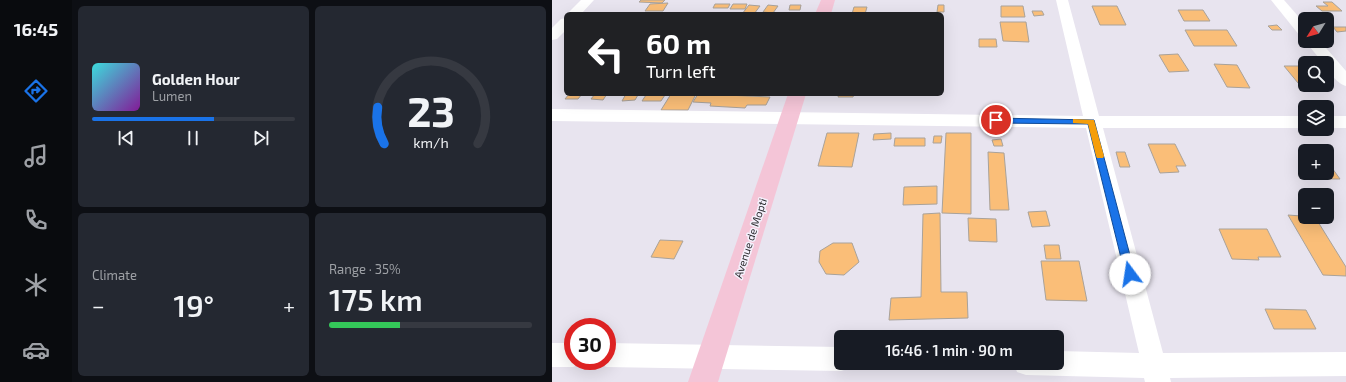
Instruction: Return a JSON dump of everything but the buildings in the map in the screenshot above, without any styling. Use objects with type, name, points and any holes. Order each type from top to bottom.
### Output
[{"type":"main road","points":[[824,12],[828,0]]},
{"type":"main road","name":"Avenue de Mopti","points":[[703,382],[796,96]]},
{"type":"street","points":[[576,12],[588,0]]},
{"type":"street","points":[[1062,0],[1156,374]]},
{"type":"street","points":[[1277,0],[1298,25]]},
{"type":"street","points":[[552,36],[564,24]]},
{"type":"street","points":[[1318,48],[1346,81]]},
{"type":"street","points":[[552,115],[1092,122],[1298,122]]},
{"type":"street","points":[[1334,122],[1346,122]]},
{"type":"street","points":[[552,355],[564,355]]},
{"type":"street","points":[[616,355],[834,359]]},
{"type":"street","points":[[1064,366],[1156,374],[1346,364]]},
{"type":"slow traffic","points":[[1076,121],[1092,122],[1100,156]]},
{"type":"route","points":[[996,120],[1092,122],[1130,274]]}]
